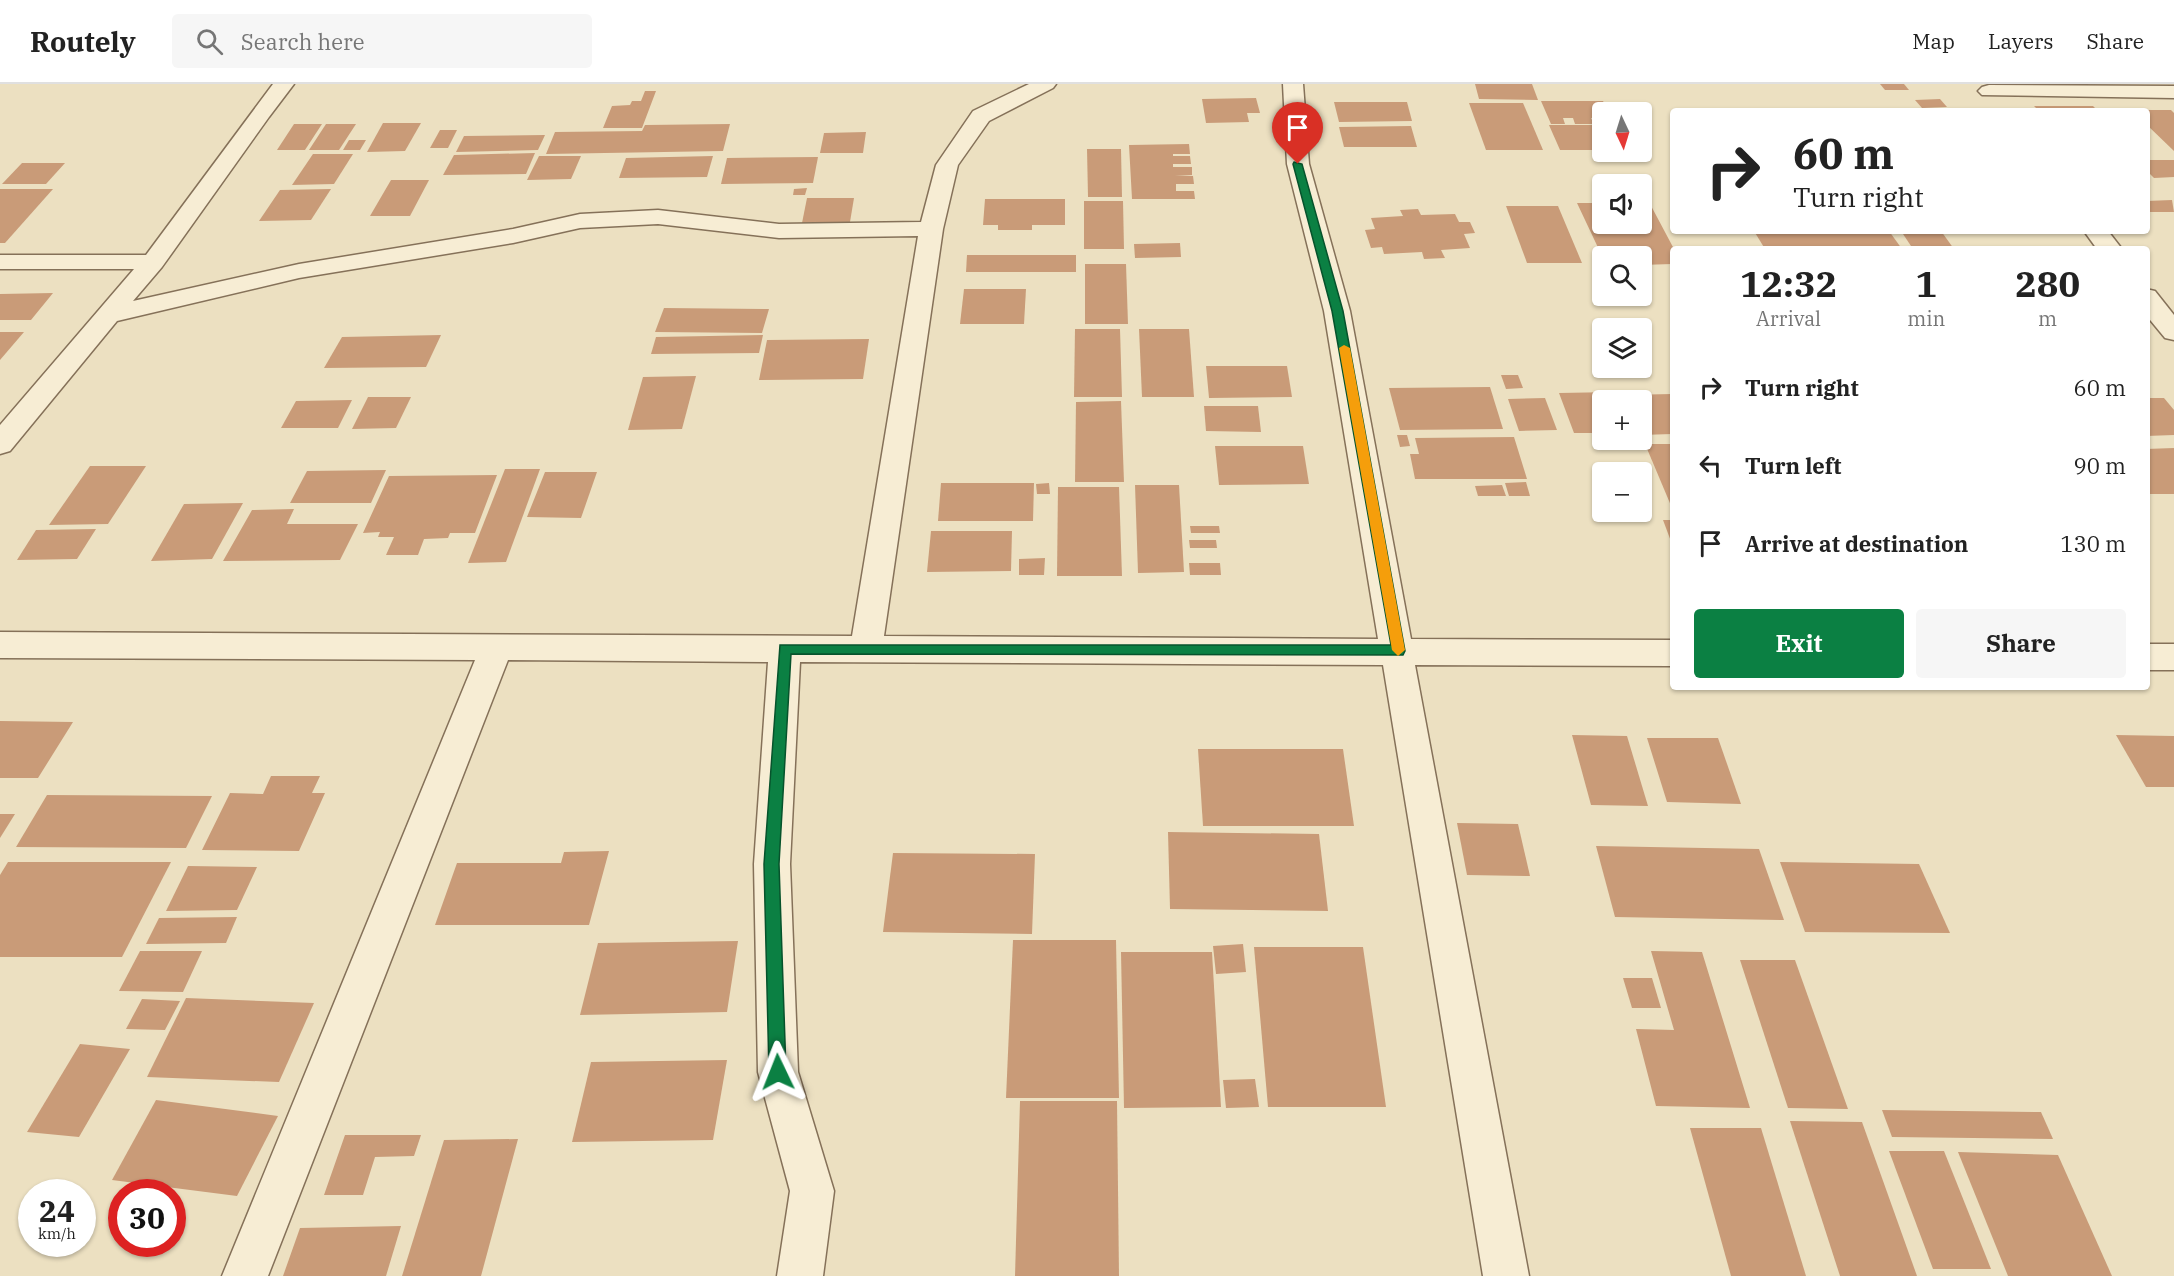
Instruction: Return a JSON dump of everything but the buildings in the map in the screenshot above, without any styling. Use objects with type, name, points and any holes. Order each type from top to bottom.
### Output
[{"type":"street","points":[[0,444],[153,262],[261,112],[284,84]]},
{"type":"street","points":[[866,649],[931,229],[947,165],[981,116],[1046,84]]},
{"type":"street","points":[[1293,84],[1298,164],[1338,311],[1506,1276]]},
{"type":"street","points":[[1987,87],[2174,92]]},
{"type":"street","points":[[1987,87],[2003,108]]},
{"type":"street","points":[[109,315],[299,271],[513,236],[580,221],[658,217],[779,231],[931,229]]},
{"type":"street","points":[[2098,234],[2108,246]]},
{"type":"street","points":[[0,262],[153,262]]},
{"type":"street","points":[[2150,302],[2174,332]]},
{"type":"street","points":[[0,645],[1670,653]]},
{"type":"street","points":[[245,1276],[497,647]]},
{"type":"street","points":[[785,648],[772,864],[778,1072],[812,1191],[800,1276]]},
{"type":"street","points":[[2150,657],[2174,657]]},
{"type":"slow traffic","points":[[1344,348],[1398,650]]},
{"type":"route","points":[[778,1072],[772,864],[785,648],[1398,651],[1338,311],[1298,164]]}]
